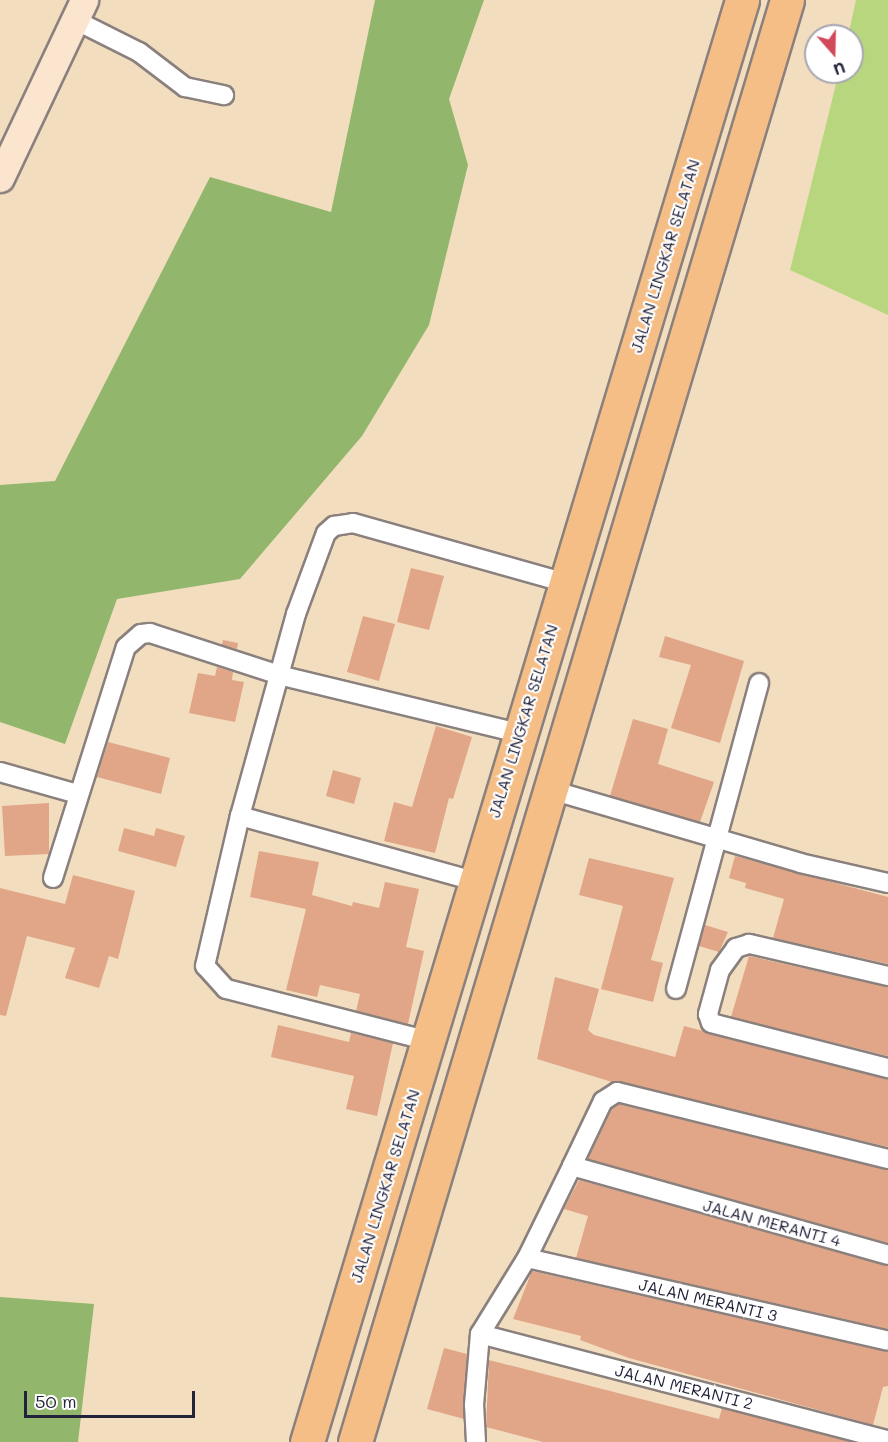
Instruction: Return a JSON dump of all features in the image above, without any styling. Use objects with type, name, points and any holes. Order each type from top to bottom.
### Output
[{"type":"highway","name":"JALAN LINGKAR SELATAN","points":[[307,1442],[429,1041],[518,733],[542,662],[742,0]]},
{"type":"highway","points":[[355,1442],[588,671],[787,0]]},
{"type":"highway","points":[[542,662],[588,671]]},
{"type":"street","points":[[2,168],[79,10],[185,87],[224,95]]},
{"type":"street","points":[[429,1041],[226,989],[205,966],[240,816],[279,675],[319,545],[334,526],[353,523],[566,582]]},
{"type":"street","points":[[53,878],[126,647],[136,636],[150,633],[279,675],[518,733]]},
{"type":"street","points":[[676,988],[759,682]]},
{"type":"street","points":[[0,772],[78,794]]},
{"type":"street","points":[[551,790],[800,863],[888,883]]},
{"type":"street","points":[[240,816],[474,881]]},
{"type":"street","points":[[888,976],[749,944],[735,948],[727,958],[715,983],[708,1014],[711,1023],[888,1068]]},
{"type":"street","points":[[476,1442],[474,1405],[480,1335],[527,1258],[603,1101],[616,1092],[888,1160]]},
{"type":"street","name":"JALAN MERANTI 4","points":[[572,1166],[888,1255]]},
{"type":"street","name":"JALAN MERANTI 3","points":[[527,1258],[888,1341]]},
{"type":"street","name":"JALAN MERANTI 2","points":[[480,1335],[888,1440]]},
{"type":"green space","points":[[375,0],[484,0],[449,99],[468,165],[429,325],[362,436],[240,579],[117,599],[65,744],[0,722],[0,485],[55,481],[210,177],[331,212]]},
{"type":"green space","points":[[856,0],[888,0],[888,315],[790,270],[836,84],[864,84],[864,24],[851,24]]},
{"type":"green space","points":[[0,1297],[94,1304],[78,1442],[0,1442]]},
{"type":"building","points":[[411,568],[444,576],[429,630],[397,622]]},
{"type":"building","points":[[363,616],[395,624],[379,681],[347,672]]},
{"type":"building","points":[[665,636],[744,661],[720,743],[671,728],[691,665],[659,657]]},
{"type":"building","points":[[223,640],[238,643],[237,649],[222,645]]},
{"type":"building","points":[[217,667],[233,672],[232,680],[244,682],[235,722],[189,713],[198,673],[215,676]]},
{"type":"building","points":[[633,719],[668,729],[658,764],[714,782],[700,822],[610,796]]},
{"type":"building","points":[[436,726],[472,737],[453,799],[449,798],[435,853],[384,841],[394,802],[412,807]]},
{"type":"building","points":[[108,742],[170,758],[161,794],[97,777]]},
{"type":"building","points":[[333,770],[361,778],[354,804],[326,796]]},
{"type":"building","points":[[49,803],[49,854],[5,856],[2,806]]},
{"type":"building","points":[[124,828],[154,836],[156,828],[185,836],[176,867],[118,851]]},
{"type":"building","points":[[259,851],[319,862],[312,895],[352,906],[353,902],[379,908],[385,882],[419,889],[406,947],[424,951],[408,1024],[356,1011],[360,994],[320,985],[317,997],[286,990],[306,909],[250,897]]},
{"type":"building","points":[[735,856],[888,897],[888,964],[773,938],[784,899],[745,888],[746,883],[729,878]]},
{"type":"building","points":[[589,858],[674,878],[651,960],[663,963],[653,1002],[601,989],[623,906],[579,895]]},
{"type":"building","points":[[73,875],[135,891],[118,959],[109,956],[99,988],[65,978],[75,948],[27,936],[6,1016],[0,1015],[0,888],[65,904]]},
{"type":"building","points":[[705,925],[728,932],[719,952],[699,946]]},
{"type":"building","points":[[749,956],[888,987],[888,1056],[731,1017]]},
{"type":"building","points":[[555,977],[599,989],[588,1030],[594,1035],[675,1057],[684,1026],[888,1079],[888,1147],[612,1082],[537,1059]]},
{"type":"building","points":[[278,1025],[349,1042],[351,1033],[393,1043],[377,1116],[346,1109],[354,1076],[271,1057]]},
{"type":"building","points":[[619,1104],[888,1170],[888,1243],[588,1159],[612,1109]]},
{"type":"building","points":[[579,1180],[888,1266],[888,1329],[576,1258],[588,1216],[564,1209]]},
{"type":"building","points":[[532,1271],[888,1352],[888,1386],[883,1387],[873,1425],[629,1358],[580,1340],[581,1336],[513,1319]]},
{"type":"building","points":[[444,1348],[467,1354],[464,1419],[427,1409]]},
{"type":"building","points":[[489,1360],[719,1419],[722,1408],[851,1442],[543,1442],[486,1427]]}]
